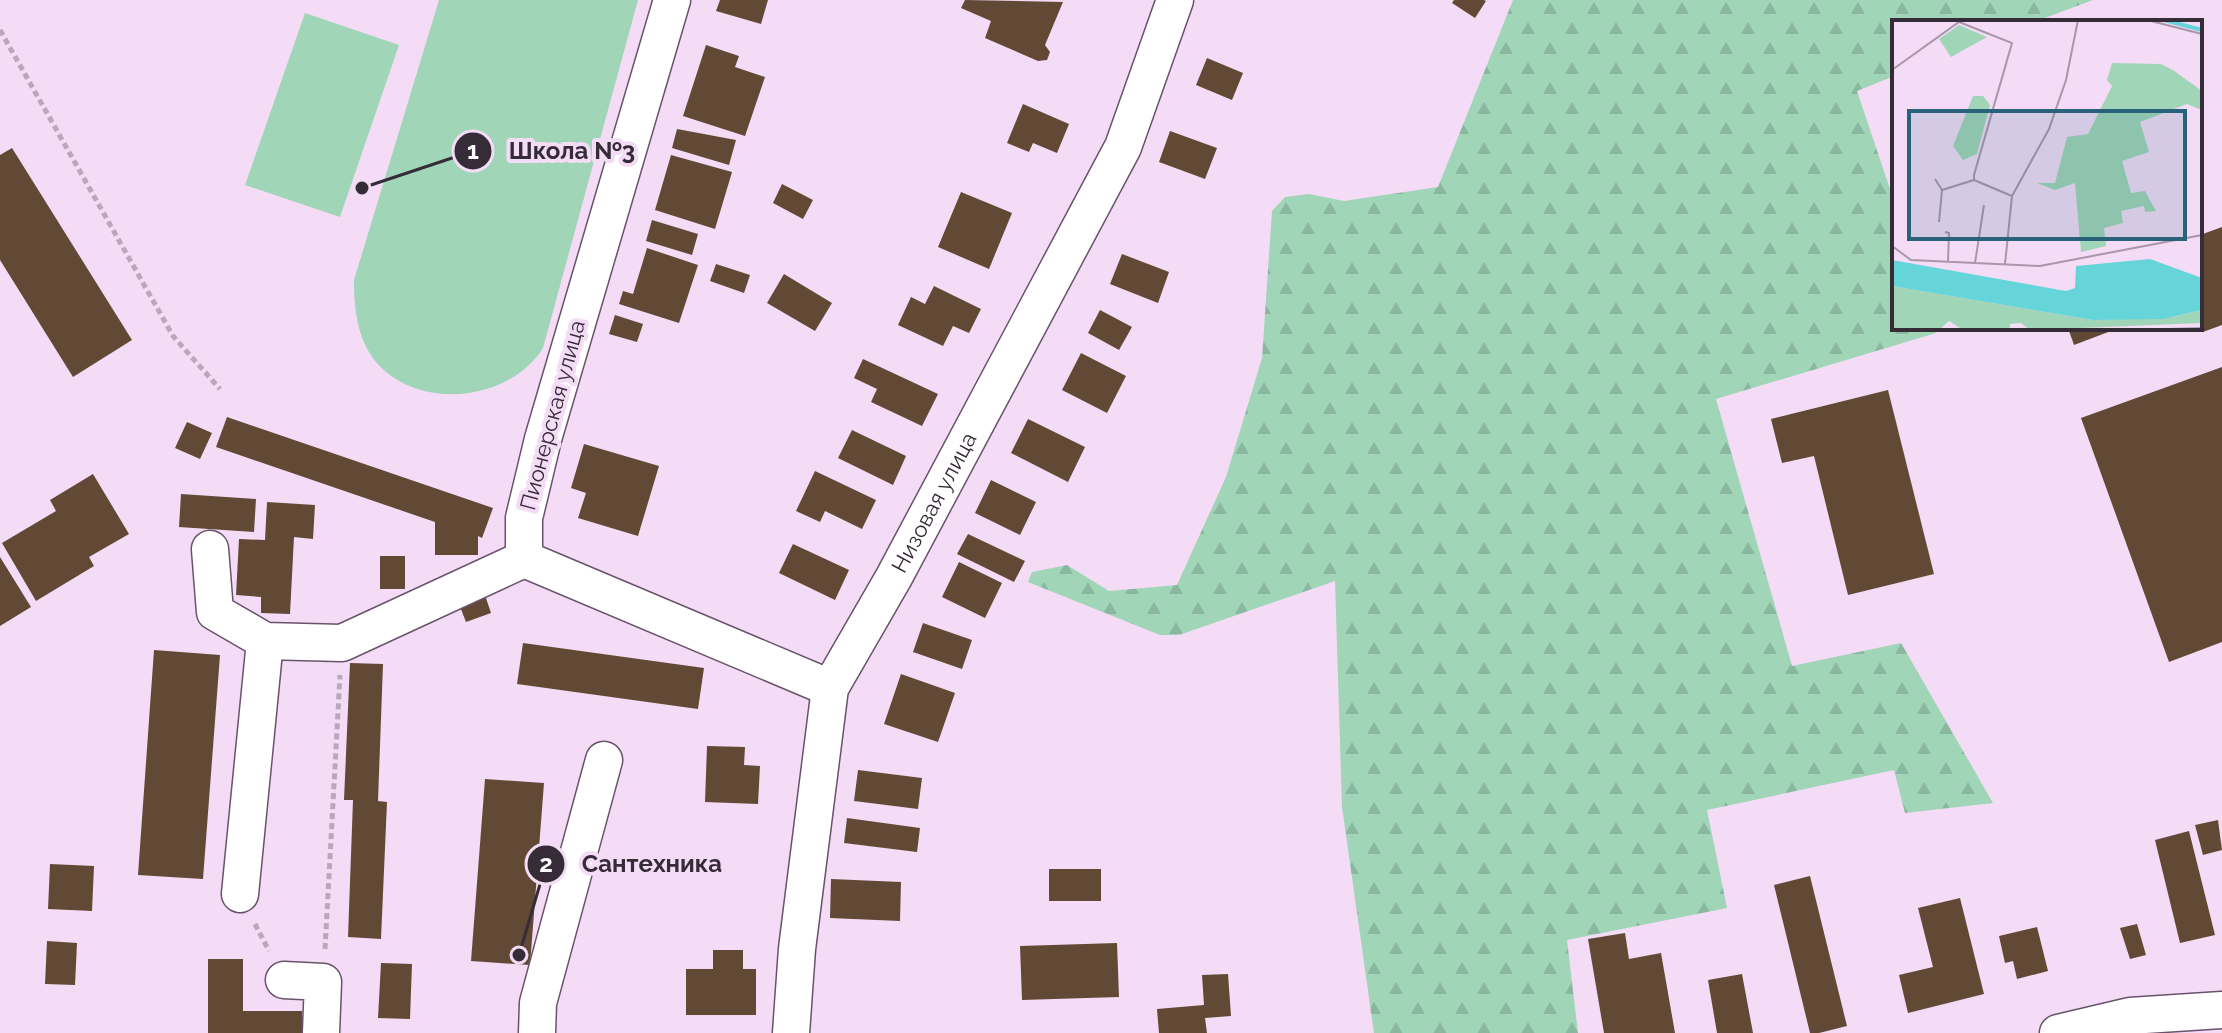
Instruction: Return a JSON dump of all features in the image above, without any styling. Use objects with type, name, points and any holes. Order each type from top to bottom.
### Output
[{"type":"street","name":"Пионерская улица","points":[[524,559],[524,518],[543,439],[672,0]]},
{"type":"street","name":"Низовая улица","points":[[791,1033],[797,949],[830,688],[894,577],[1123,147],[1175,0]]},
{"type":"street","points":[[210,549],[215,612],[265,641],[342,643],[524,559],[830,688]]},
{"type":"street","points":[[240,894],[265,641]]},
{"type":"street","points":[[537,1033],[538,1003],[604,760]]},
{"type":"street","points":[[284,980],[323,982],[321,1033]]},
{"type":"street","points":[[2058,1033],[2130,1016],[2222,1010]]},
{"type":"path","points":[[0,30],[173,336],[220,389]]},
{"type":"path","points":[[323,982],[342,643]]},
{"type":"path","points":[[240,894],[284,980]]},
{"type":"green space","points":[[439,0],[638,0],[543,348],[528,366],[509,380],[463,394],[439,394],[394,378],[370,353],[358,323],[355,301],[354,280]]},
{"type":"green space","points":[[1513,0],[2093,0],[2039,20],[1892,20],[1892,77],[1857,91],[1892,195],[1892,330],[1935,330],[1936,333],[1716,399],[1792,666],[1901,643],[1993,803],[1905,813],[1894,770],[1707,810],[1727,908],[1567,940],[1578,1033],[1374,1033],[1342,807],[1335,581],[1179,635],[1160,635],[1028,582],[1032,572],[1067,565],[1109,591],[1177,585],[1226,477],[1262,358],[1272,211],[1285,197],[1309,194],[1344,201],[1438,187]]},
{"type":"green space","points":[[305,13],[399,45],[340,217],[245,185]]},
{"type":"building","points":[[720,0],[768,0],[761,24],[716,11]]},
{"type":"building","points":[[965,0],[1063,2],[1045,45],[1050,52],[1047,60],[1038,61],[985,38],[991,21],[961,8]]},
{"type":"building","points":[[1454,0],[1486,1],[1475,18],[1452,3]]},
{"type":"building","points":[[706,45],[739,56],[735,67],[765,77],[745,136],[683,116]]},
{"type":"building","points":[[1207,58],[1243,73],[1232,100],[1196,85]]},
{"type":"building","points":[[1023,104],[1069,124],[1057,153],[1033,143],[1029,152],[1007,143]]},
{"type":"building","points":[[677,129],[736,140],[729,165],[672,148]]},
{"type":"building","points":[[1170,131],[1217,148],[1205,179],[1159,162]]},
{"type":"building","points":[[12,148],[132,340],[73,377],[0,260],[0,155]]},
{"type":"building","points":[[671,155],[732,172],[715,229],[655,210]]},
{"type":"building","points":[[782,184],[813,200],[803,219],[773,203]]},
{"type":"building","points":[[961,192],[1012,213],[989,269],[938,247]]},
{"type":"building","points":[[652,220],[698,234],[692,255],[646,241]]},
{"type":"building","points":[[2222,227],[2222,325],[2203,332],[2202,300],[2202,234]]},
{"type":"building","points":[[647,248],[698,265],[679,323],[619,304],[623,291],[633,294]]},
{"type":"building","points":[[1122,254],[1169,272],[1158,303],[1110,284]]},
{"type":"building","points":[[716,264],[750,275],[744,293],[710,281]]},
{"type":"building","points":[[784,274],[832,303],[815,331],[767,303]]},
{"type":"building","points":[[934,286],[981,309],[969,333],[953,326],[943,346],[898,325],[911,297],[925,304]]},
{"type":"building","points":[[1100,310],[1132,327],[1119,350],[1088,333]]},
{"type":"building","points":[[615,315],[643,324],[637,342],[609,334]]},
{"type":"building","points":[[2069,330],[2114,330],[2074,345]]},
{"type":"building","points":[[1081,353],[1126,376],[1107,413],[1062,390]]},
{"type":"building","points":[[863,359],[938,394],[922,426],[871,402],[877,389],[854,378]]},
{"type":"building","points":[[2222,367],[2222,642],[2169,662],[2081,418]]},
{"type":"building","points":[[1888,390],[1934,574],[1848,595],[1814,456],[1782,463],[1771,419]]},
{"type":"building","points":[[227,417],[493,508],[482,538],[478,536],[478,555],[435,555],[435,522],[216,447]]},
{"type":"building","points":[[1028,419],[1085,447],[1068,482],[1011,453]]},
{"type":"building","points":[[187,422],[212,433],[200,459],[175,448]]},
{"type":"building","points":[[852,430],[906,456],[893,485],[838,458]]},
{"type":"building","points":[[584,444],[659,466],[638,536],[578,518],[586,493],[571,488]]},
{"type":"building","points":[[815,471],[876,500],[862,529],[825,511],[820,522],[796,511]]},
{"type":"building","points":[[93,474],[129,534],[89,557],[94,566],[36,601],[2,543],[56,511],[50,500]]},
{"type":"building","points":[[991,480],[1036,502],[1020,535],[975,513]]},
{"type":"building","points":[[181,494],[256,499],[254,532],[179,527]]},
{"type":"building","points":[[267,502],[315,505],[313,539],[294,537],[290,614],[261,613],[261,597],[236,595],[239,539],[265,540]]},
{"type":"building","points":[[968,534],[1025,561],[1014,582],[957,554]]},
{"type":"building","points":[[793,544],[849,570],[835,600],[779,573]]},
{"type":"building","points":[[380,556],[405,556],[405,589],[380,589]]},
{"type":"building","points":[[0,557],[31,607],[0,626]]},
{"type":"building","points":[[959,562],[1002,583],[985,618],[942,597]]},
{"type":"building","points":[[485,595],[491,613],[466,622],[459,604]]},
{"type":"building","points":[[923,623],[972,640],[962,669],[913,652]]},
{"type":"building","points":[[523,643],[704,668],[698,709],[517,684]]},
{"type":"building","points":[[154,650],[220,655],[203,879],[138,875]]},
{"type":"building","points":[[350,663],[383,664],[378,801],[387,802],[381,939],[348,937],[353,800],[344,800]]},
{"type":"building","points":[[901,674],[955,693],[938,742],[884,724]]},
{"type":"building","points":[[707,746],[745,747],[744,765],[760,766],[758,804],[705,802]]},
{"type":"building","points":[[858,770],[922,778],[918,809],[854,801]]},
{"type":"building","points":[[485,779],[544,783],[530,965],[471,961]]},
{"type":"building","points":[[847,818],[920,828],[917,852],[844,843]]},
{"type":"building","points":[[2218,820],[2222,850],[2203,855],[2195,825]]},
{"type":"building","points":[[2189,831],[2215,935],[2180,943],[2155,840]]},
{"type":"building","points":[[50,864],[94,866],[92,911],[48,909]]},
{"type":"building","points":[[1049,869],[1101,869],[1101,901],[1049,901]]},
{"type":"building","points":[[1810,876],[1847,1026],[1819,1033],[1810,1033],[1774,885]]},
{"type":"building","points":[[831,879],[901,882],[900,921],[830,918]]},
{"type":"building","points":[[1960,898],[1984,994],[1908,1013],[1899,975],[1933,967],[1918,908]]},
{"type":"building","points":[[2137,924],[2146,955],[2130,959],[2120,928]]},
{"type":"building","points":[[2037,927],[2048,971],[2017,979],[2013,961],[2005,963],[1999,936]]},
{"type":"building","points":[[1625,933],[1629,959],[1661,953],[1675,1033],[1604,1033],[1588,939]]},
{"type":"building","points":[[47,941],[77,943],[75,985],[45,984]]},
{"type":"building","points":[[1117,943],[1119,997],[1022,1000],[1020,946]]},
{"type":"building","points":[[713,950],[743,950],[743,969],[756,969],[756,1015],[686,1015],[686,969],[713,969]]},
{"type":"building","points":[[208,959],[243,959],[243,1011],[302,1011],[302,1033],[208,1033]]},
{"type":"building","points":[[381,963],[412,964],[410,1019],[378,1018]]},
{"type":"building","points":[[1228,974],[1231,1016],[1205,1018],[1207,1033],[1159,1033],[1157,1009],[1204,1005],[1202,975]]},
{"type":"building","points":[[1742,974],[1753,1033],[1717,1033],[1708,980]]},
{"type":"place","name":"Школа №3","points":[[362,188]]},
{"type":"place","name":"Сантехника","points":[[519,955]]}]
